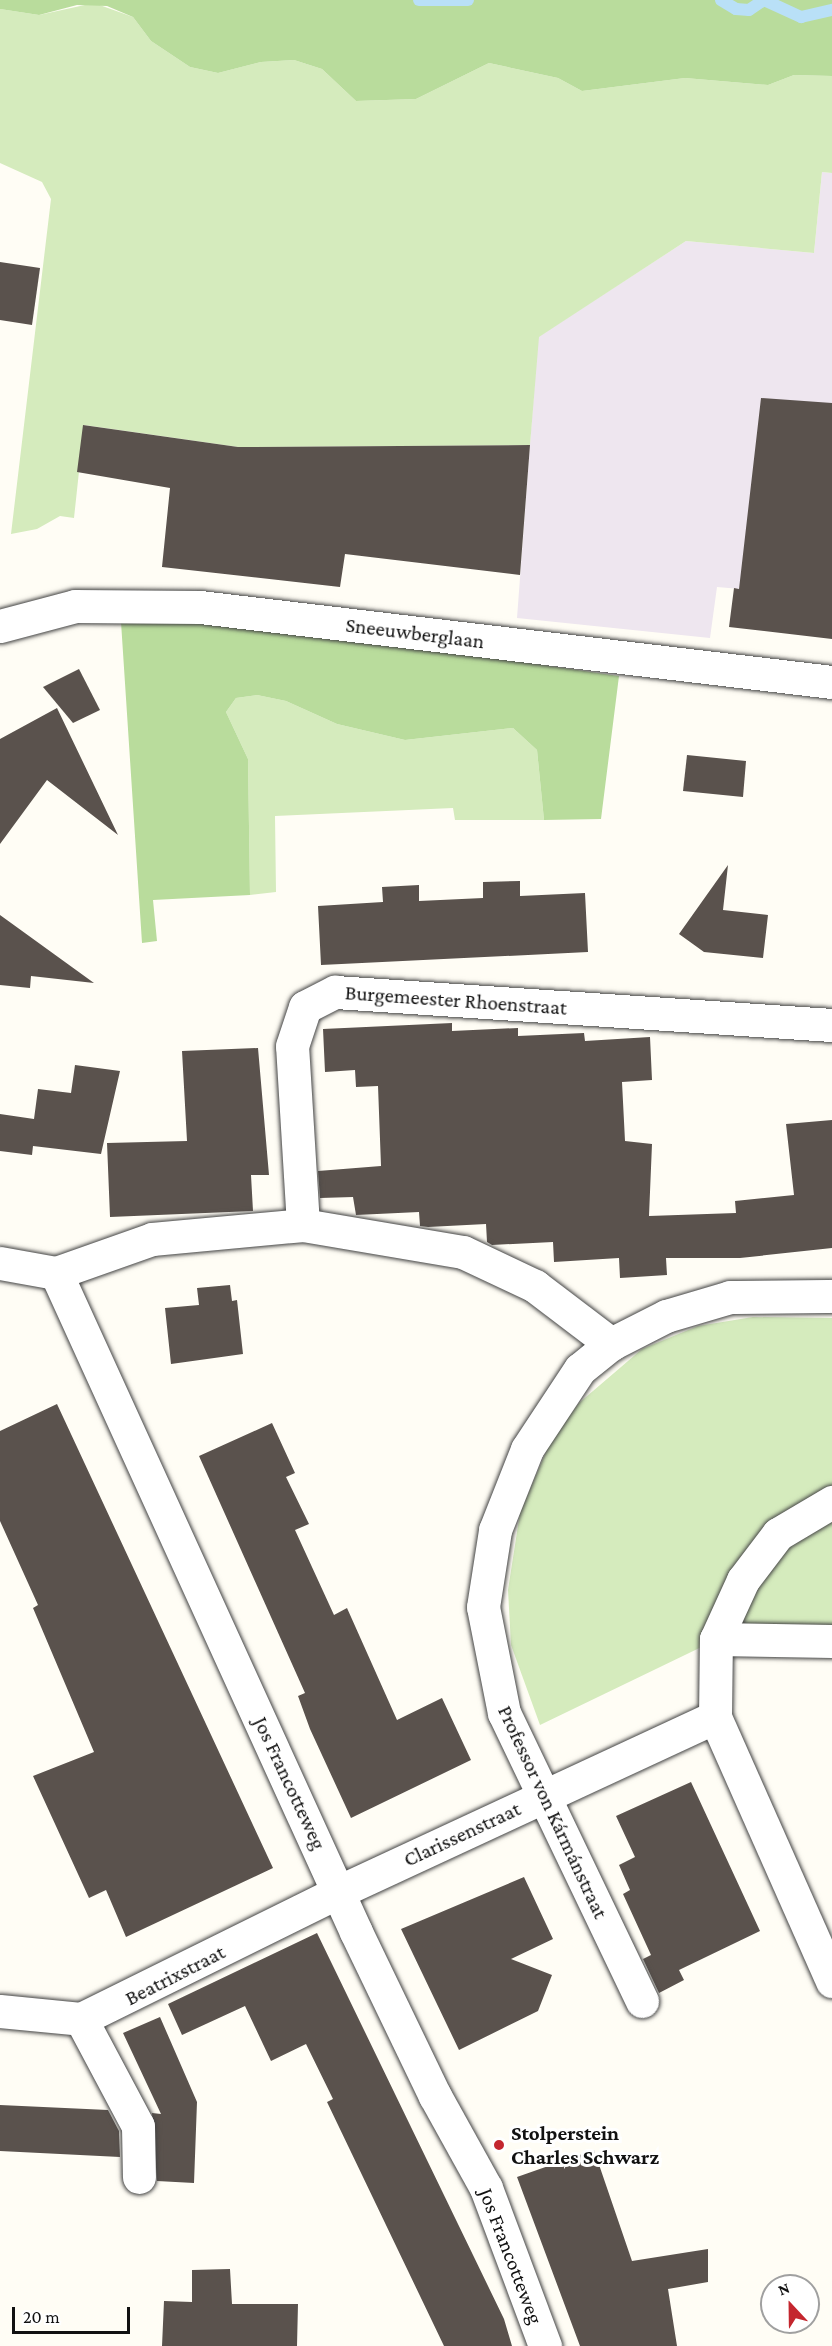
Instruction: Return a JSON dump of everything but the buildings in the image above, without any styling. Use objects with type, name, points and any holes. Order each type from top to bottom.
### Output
[{"type":"street","name":"Sneeuwberglaan","points":[[0,626],[75,606],[201,607],[832,682]]},
{"type":"street","name":"Burgemeester Rhoenstraat","points":[[303,1225],[292,1046],[305,1007],[335,992],[831,1025]]},
{"type":"street","points":[[0,1263],[56,1273],[152,1239],[303,1225],[463,1252],[535,1286],[610,1344]]},
{"type":"street","name":"Jos Francotteweg","points":[[56,1273],[428,2082],[502,2224],[545,2346]]},
{"type":"street","name":"Professor von Kármánstraat","points":[[642,2001],[542,1797],[504,1713],[483,1607],[495,1530],[527,1449],[580,1370],[610,1344],[666,1316],[730,1297],[832,1296]]},
{"type":"street","points":[[832,1502],[778,1534],[743,1580],[716,1639],[716,1717],[832,1981]]},
{"type":"street","points":[[716,1639],[832,1641]]},
{"type":"street","name":"Clarissenstraat","points":[[340,1891],[716,1717]]},
{"type":"street","name":"Beatrixstraat","points":[[81,2019],[340,1891]]},
{"type":"street","points":[[0,2011],[81,2019],[138,2126],[139,2177]]},
{"type":"shaded area","points":[[822,172],[832,173],[832,597],[717,587],[710,638],[517,618],[538,337],[686,241],[814,253]]},
{"type":"green space","points":[[0,0],[832,0],[832,76],[794,75],[768,85],[685,78],[582,91],[558,78],[489,63],[416,99],[356,101],[322,69],[294,60],[261,62],[218,73],[190,67],[151,41],[133,17],[107,6],[77,5],[39,15],[0,9]]},
{"type":"green space","points":[[94,3],[133,17],[151,41],[190,67],[218,73],[261,62],[294,60],[322,69],[356,101],[416,99],[489,63],[558,78],[582,91],[685,78],[768,85],[794,75],[832,76],[832,173],[822,172],[814,253],[686,241],[539,337],[530,445],[238,447],[84,425],[74,518],[60,516],[37,529],[11,534],[51,199],[42,182],[0,163],[0,9],[39,15]]},
{"type":"green space","points":[[149,619],[389,643],[619,676],[601,819],[544,820],[537,750],[513,728],[405,740],[337,724],[286,701],[257,695],[236,698],[226,712],[248,759],[250,895],[153,900],[157,941],[142,943],[121,622]]},
{"type":"green space","points":[[257,695],[286,701],[337,724],[405,740],[513,728],[537,750],[544,820],[455,820],[453,808],[275,816],[276,892],[250,895],[248,759],[226,712],[236,698]]},
{"type":"green space","points":[[753,1317],[832,1318],[832,1626],[745,1626],[540,1725],[511,1645],[508,1590],[520,1513],[551,1440],[579,1403],[642,1349],[698,1326]]},
{"type":"waterway","points":[[419,0],[468,0]]},
{"type":"waterway","points":[[721,0],[736,9],[749,10],[764,0],[801,17],[832,10]]},
{"type":"place","name":"Stolperstein Charles Schwarz","points":[[499,2145]]}]
